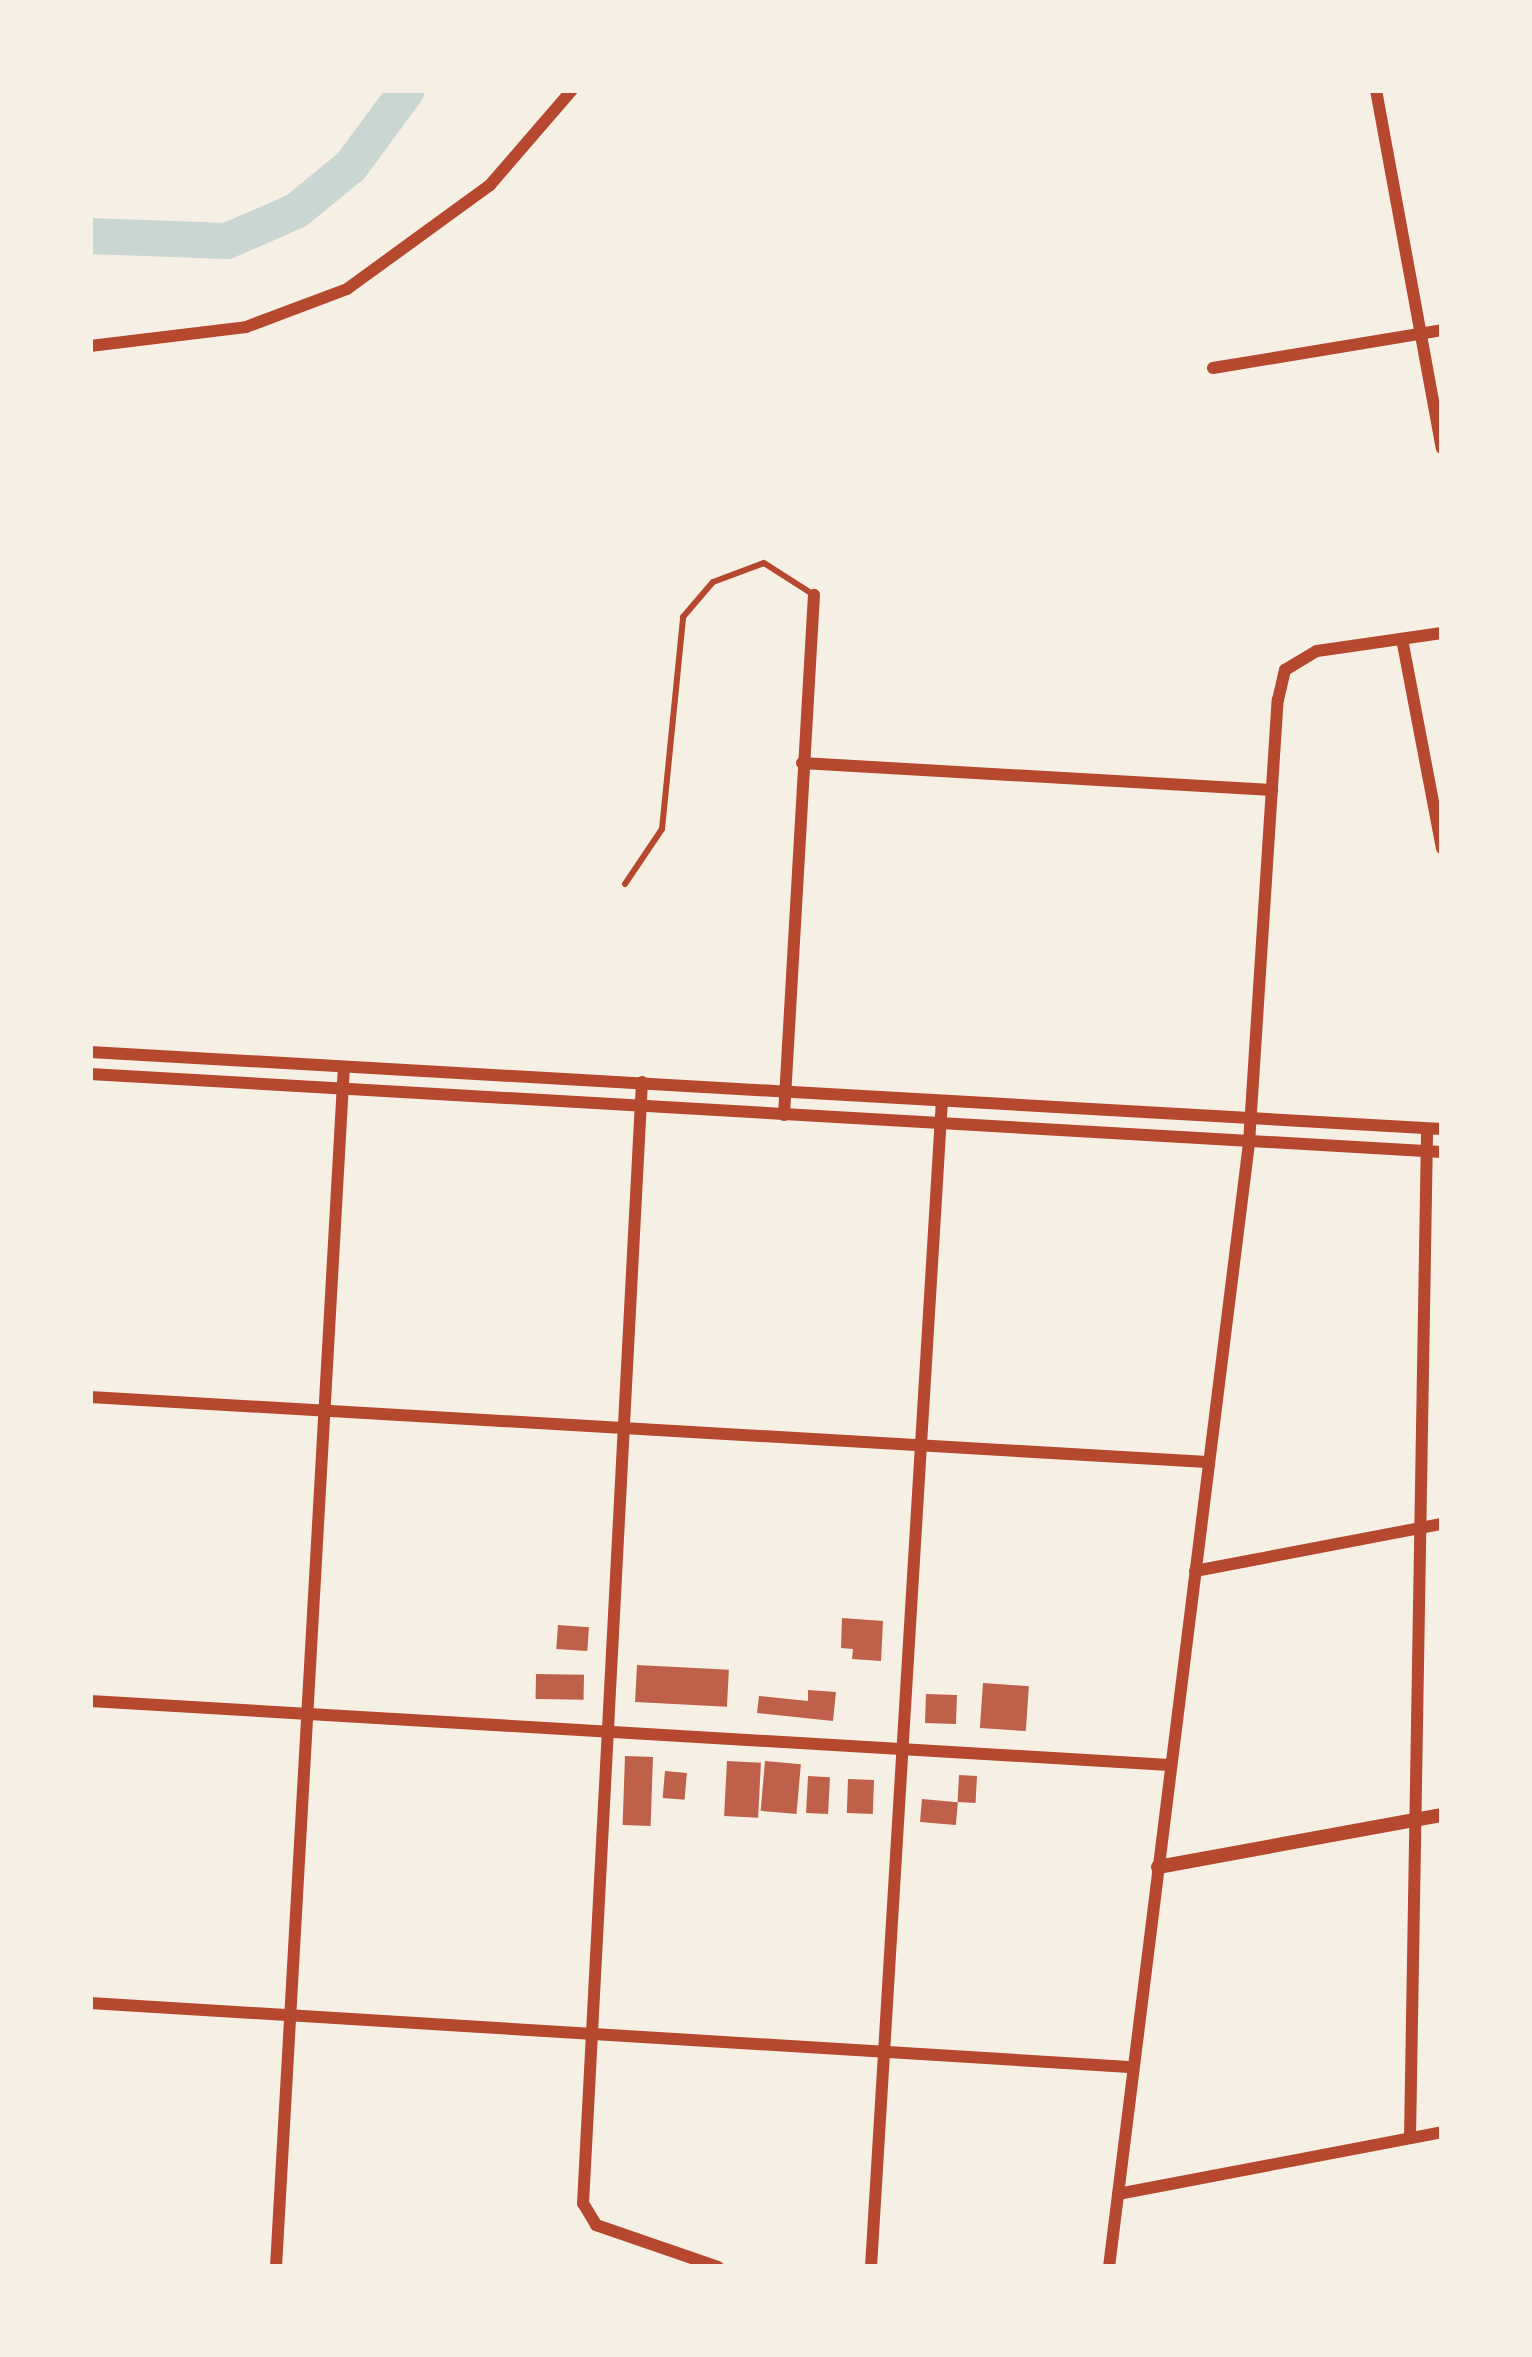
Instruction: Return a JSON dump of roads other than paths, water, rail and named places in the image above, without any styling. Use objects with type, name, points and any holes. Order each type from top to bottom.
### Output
[{"type":"street","points":[[90,346],[245,327],[347,290],[490,185],[572,90]]},
{"type":"street","points":[[1376,90],[1442,448]]},
{"type":"street","points":[[1213,368],[1442,330]]},
{"type":"street","points":[[784,1115],[814,595]]},
{"type":"street","points":[[1109,2267],[1129,2067],[1250,1143],[1272,790],[1285,670],[1317,651],[1442,632]]},
{"type":"street","points":[[1402,639],[1442,848]]},
{"type":"street","points":[[802,764],[1272,790]]},
{"type":"street","points":[[90,1052],[1435,1129],[1426,1151],[1409,2138]]},
{"type":"street","points":[[276,2267],[313,1714],[344,1067]]},
{"type":"street","points":[[90,1074],[1442,1152]]},
{"type":"street","points":[[643,1082],[612,1730],[590,2035],[587,2218],[718,2267]]},
{"type":"street","points":[[871,2267],[889,2053],[942,1101]]},
{"type":"street","points":[[90,1396],[1207,1462]]},
{"type":"street","points":[[1195,1571],[1442,1525]]},
{"type":"street","points":[[90,1701],[1169,1765]]},
{"type":"street","points":[[1158,1867],[1442,1815]]},
{"type":"street","points":[[90,2003],[1129,2067]]},
{"type":"street","points":[[1118,2194],[1442,2132]]},
{"type":"lane","points":[[625,884],[662,829],[682,617],[713,582],[764,563],[814,595]]},
{"type":"waterway","points":[[90,236],[227,241],[296,211],[351,166],[407,90]]}]
